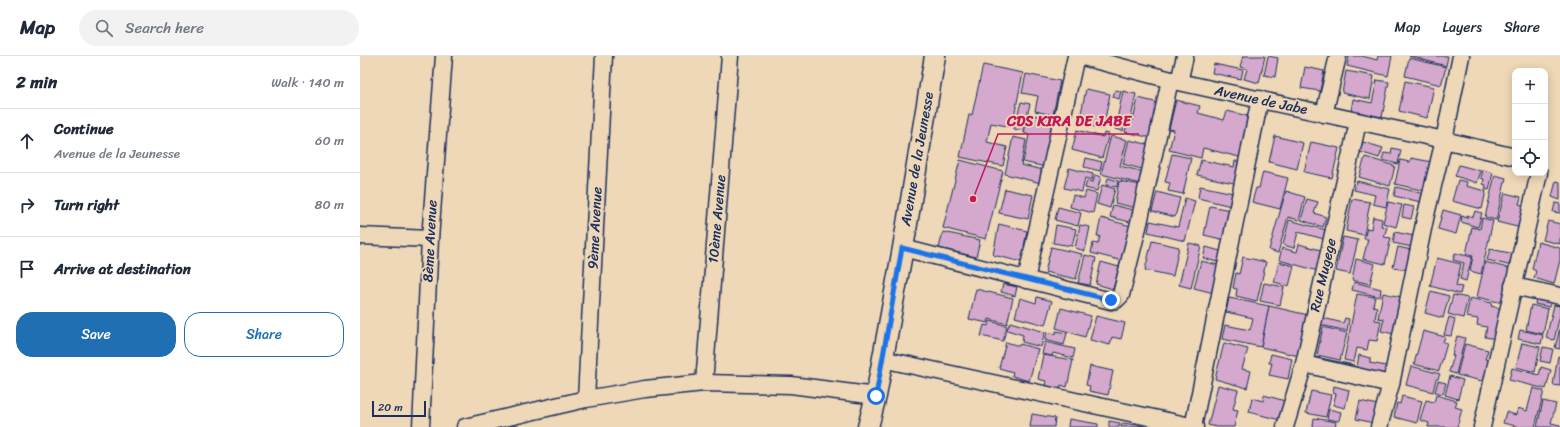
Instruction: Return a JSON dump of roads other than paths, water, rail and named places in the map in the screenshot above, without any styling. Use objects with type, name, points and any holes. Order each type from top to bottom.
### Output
[{"type":"street","name":"8ème Avenue","points":[[421,427],[430,239],[444,56]]},
{"type":"street","name":"9ème Avenue","points":[[586,399],[604,56]]},
{"type":"street","name":"10ème Avenue","points":[[704,383],[730,56]]},
{"type":"street","name":"Avenue de la Jeunesse","points":[[868,427],[876,396],[935,56]]},
{"type":"street","points":[[1026,280],[1076,56]]},
{"type":"street","name":"Avenue de Jabe","points":[[1079,56],[1175,81],[1512,156]]},
{"type":"street","points":[[902,248],[1026,280],[1116,300],[1121,295],[1175,81],[1185,56]]},
{"type":"street","points":[[1324,114],[1338,56]]},
{"type":"street","points":[[1379,427],[1390,384],[1425,219],[1444,140],[1461,56]]},
{"type":"street","points":[[882,359],[1194,427],[1260,99]]},
{"type":"street","name":"Rue Mugege","points":[[1285,427],[1304,364],[1358,122]]},
{"type":"street","points":[[1482,427],[1538,176]]},
{"type":"street","points":[[360,236],[430,239]]},
{"type":"street","points":[[1513,286],[1560,296]]},
{"type":"street","points":[[1304,364],[1390,384]]},
{"type":"street","points":[[465,427],[586,399],[645,389],[704,383],[791,385],[876,396]]},
{"type":"place","name":"CDS KIRA DE JABE","points":[[973,199]]}]
